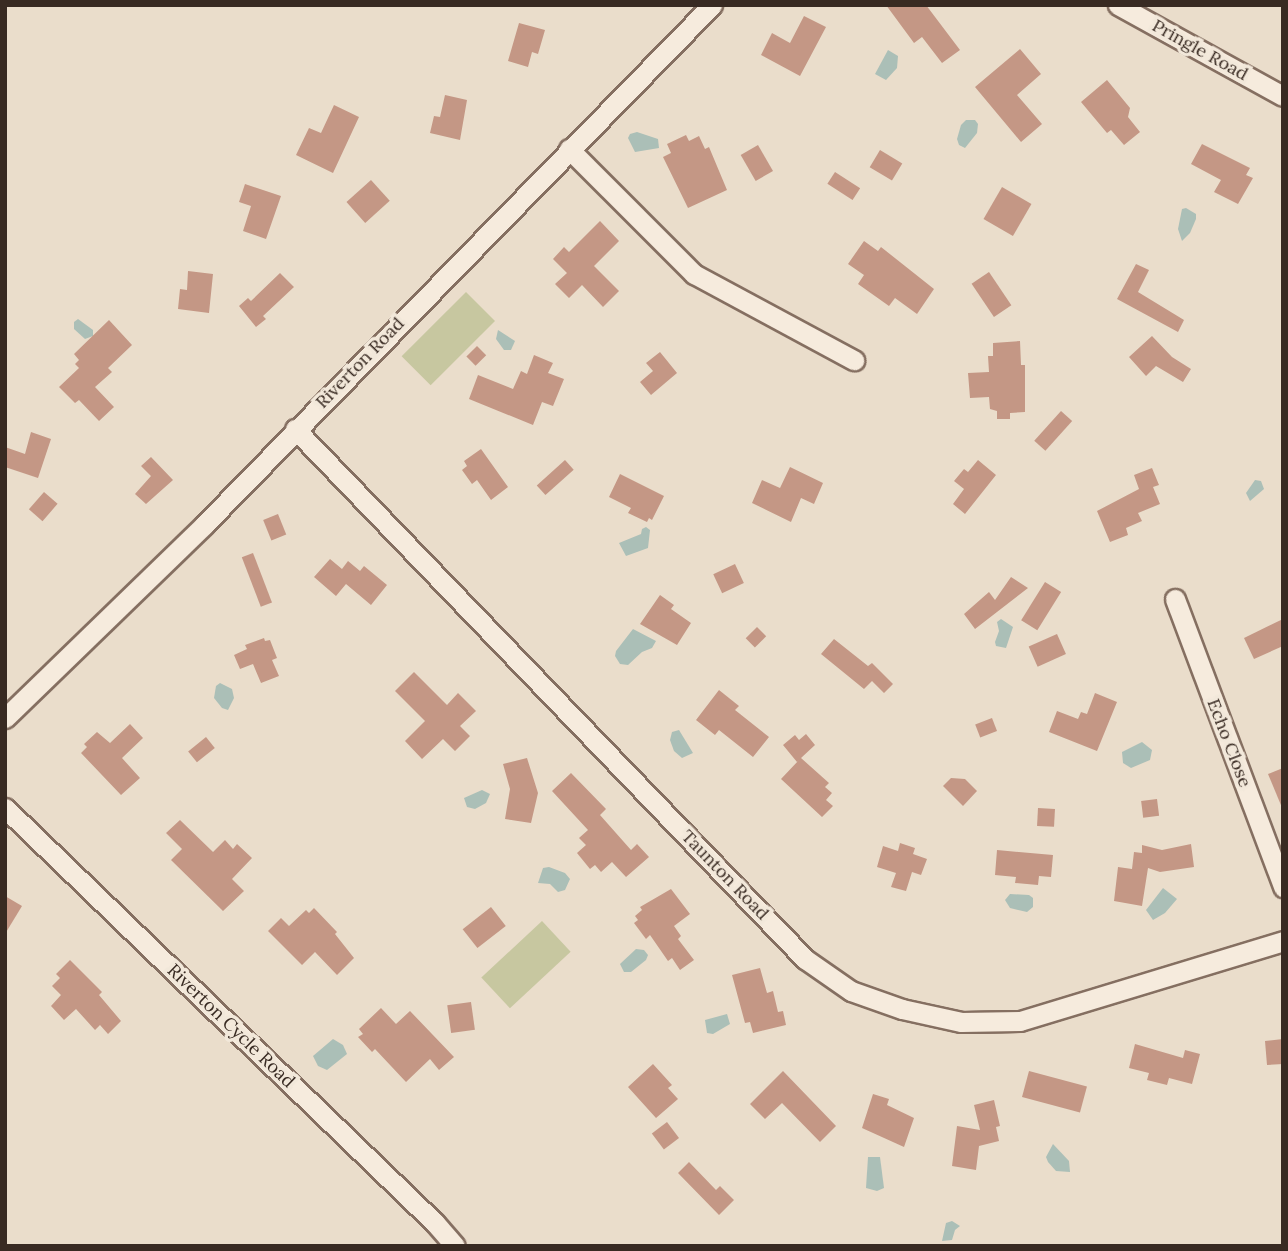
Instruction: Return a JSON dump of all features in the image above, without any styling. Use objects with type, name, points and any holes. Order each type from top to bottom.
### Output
[{"type":"street","name":"Riverton Road","points":[[5,718],[204,525],[712,5]]},
{"type":"street","name":"Pringle Road","points":[[1118,5],[1283,96]]},
{"type":"street","points":[[569,149],[694,274],[853,360]]},
{"type":"street","name":"Taunton Road","points":[[295,429],[805,959],[850,991],[902,1009],[961,1022],[1020,1021],[1283,941]]},
{"type":"street","name":"Echo Close","points":[[1175,599],[1283,887]]},
{"type":"street","name":"Riverton Cycle Road","points":[[5,808],[436,1223],[455,1246]]},
{"type":"green space","points":[[466,292],[495,321],[431,385],[402,356]]},
{"type":"green space","points":[[542,921],[571,952],[510,1008],[481,978]]},
{"type":"shaded area","points":[[888,50],[898,56],[897,68],[886,80],[875,74]]},
{"type":"shaded area","points":[[966,120],[975,120],[978,124],[977,133],[965,148],[959,145],[957,139],[961,125]]},
{"type":"shaded area","points":[[637,132],[658,139],[659,148],[635,152],[628,138],[630,134]]},
{"type":"shaded area","points":[[1186,208],[1196,214],[1196,219],[1190,233],[1182,241],[1178,229],[1182,209]]},
{"type":"shaded area","points":[[78,319],[93,330],[93,336],[85,339],[74,329],[74,322]]},
{"type":"shaded area","points":[[498,330],[515,341],[511,350],[504,350],[496,339]]},
{"type":"shaded area","points":[[1255,480],[1261,481],[1264,489],[1250,501],[1246,493]]},
{"type":"shaded area","points":[[646,527],[650,530],[648,548],[626,556],[619,543],[641,534]]},
{"type":"shaded area","points":[[1001,619],[1013,627],[1006,648],[996,646],[995,642],[999,631],[997,622]]},
{"type":"shaded area","points":[[633,629],[656,641],[652,648],[642,652],[628,665],[620,664],[615,656],[616,651]]},
{"type":"shaded area","points":[[220,683],[232,689],[234,698],[228,710],[222,708],[214,698],[216,686]]},
{"type":"shaded area","points":[[679,730],[693,753],[682,758],[674,751],[670,740],[672,732]]},
{"type":"shaded area","points":[[1142,742],[1152,750],[1150,760],[1131,768],[1123,763],[1122,752]]},
{"type":"shaded area","points":[[482,790],[490,794],[486,803],[475,809],[467,807],[464,798]]},
{"type":"shaded area","points":[[549,867],[565,873],[570,879],[565,890],[558,892],[550,884],[538,883],[543,868]]},
{"type":"shaded area","points":[[1163,888],[1177,899],[1165,913],[1153,920],[1146,910]]},
{"type":"shaded area","points":[[1010,894],[1029,895],[1033,898],[1033,907],[1027,912],[1010,908],[1005,900]]},
{"type":"shaded area","points":[[636,949],[644,950],[648,955],[646,960],[631,972],[624,972],[620,964]]},
{"type":"shaded area","points":[[727,1014],[730,1024],[713,1034],[707,1033],[705,1020]]},
{"type":"shaded area","points":[[333,1039],[343,1045],[347,1054],[327,1070],[318,1066],[313,1056]]},
{"type":"shaded area","points":[[1053,1144],[1069,1161],[1070,1172],[1056,1171],[1048,1162],[1046,1157]]},
{"type":"shaded area","points":[[868,1157],[880,1157],[884,1188],[877,1191],[866,1188]]},
{"type":"shaded area","points":[[952,1221],[960,1226],[955,1230],[952,1240],[942,1241],[946,1223]]},
{"type":"building","points":[[886,5],[926,5],[960,50],[942,63],[922,37],[914,43]]},
{"type":"building","points":[[804,16],[826,27],[800,76],[761,55],[772,33],[790,43]]},
{"type":"building","points":[[519,23],[545,30],[538,54],[532,52],[528,67],[508,61]]},
{"type":"building","points":[[1020,49],[1041,74],[1017,95],[1042,124],[1021,142],[975,87]]},
{"type":"building","points":[[1107,80],[1130,108],[1128,117],[1140,132],[1124,145],[1111,130],[1107,133],[1081,102]]},
{"type":"building","points":[[445,95],[467,100],[460,140],[430,133],[434,116],[440,117]]},
{"type":"building","points":[[334,105],[359,117],[333,173],[296,155],[309,128],[321,133]]},
{"type":"building","points":[[686,135],[689,141],[699,136],[705,149],[709,147],[727,190],[688,208],[663,157],[671,153],[667,144]]},
{"type":"building","points":[[1202,144],[1250,168],[1246,175],[1253,178],[1238,204],[1214,192],[1221,180],[1191,164]]},
{"type":"building","points":[[758,145],[773,171],[756,181],[741,155]]},
{"type":"building","points":[[880,150],[902,163],[892,181],[870,167]]},
{"type":"building","points":[[835,172],[860,188],[853,200],[827,184]]},
{"type":"building","points":[[371,180],[390,201],[365,223],[346,202]]},
{"type":"building","points":[[245,184],[281,196],[266,239],[243,231],[251,206],[239,202]]},
{"type":"building","points":[[1002,187],[1031,204],[1013,236],[984,219]]},
{"type":"building","points":[[600,221],[619,241],[594,266],[619,291],[603,307],[582,285],[569,298],[555,284],[567,273],[553,259],[564,247],[569,252]]},
{"type":"building","points":[[864,241],[878,251],[881,247],[934,289],[917,314],[895,298],[889,306],[858,284],[864,275],[848,264]]},
{"type":"building","points":[[1136,264],[1149,270],[1138,292],[1184,320],[1178,332],[1117,299]]},
{"type":"building","points":[[188,271],[213,274],[209,313],[178,309],[180,289],[187,290]]},
{"type":"building","points":[[989,272],[1011,305],[994,317],[972,284]]},
{"type":"building","points":[[280,273],[294,287],[263,316],[266,319],[256,327],[239,306],[248,298],[251,301]]},
{"type":"building","points":[[109,320],[132,345],[108,368],[112,372],[95,387],[114,407],[99,421],[79,400],[75,403],[59,387],[79,368],[75,364],[79,360],[74,354]]},
{"type":"building","points":[[1152,336],[1172,357],[1191,369],[1183,382],[1156,366],[1146,376],[1129,357]]},
{"type":"building","points":[[1020,341],[1021,365],[1025,365],[1025,412],[1010,413],[1010,419],[997,419],[997,411],[990,409],[989,397],[970,398],[968,373],[989,372],[988,356],[993,356],[993,343]]},
{"type":"building","points":[[477,346],[486,355],[476,366],[466,357]]},
{"type":"building","points":[[660,352],[677,373],[651,395],[640,382],[653,371],[646,363]]},
{"type":"building","points":[[534,355],[553,363],[548,373],[564,379],[553,406],[542,402],[533,425],[469,399],[478,375],[513,389],[521,371],[527,374]]},
{"type":"building","points":[[1061,411],[1072,421],[1045,451],[1034,441]]},
{"type":"building","points":[[31,432],[51,439],[38,478],[5,467],[5,447],[25,454]]},
{"type":"building","points":[[481,449],[508,487],[491,500],[477,480],[472,484],[462,470],[467,466],[464,461]]},
{"type":"building","points":[[151,457],[173,480],[146,504],[135,494],[151,476],[141,466]]},
{"type":"building","points":[[565,460],[574,470],[545,495],[537,485]]},
{"type":"building","points":[[978,460],[996,475],[965,514],[953,504],[964,489],[954,481],[964,469],[968,472]]},
{"type":"building","points":[[790,467],[823,483],[814,504],[801,498],[791,522],[752,503],[762,480],[780,488]]},
{"type":"building","points":[[1152,468],[1159,485],[1153,487],[1160,504],[1138,513],[1142,521],[1126,528],[1128,535],[1110,542],[1097,511],[1139,489],[1134,475]]},
{"type":"building","points":[[620,474],[664,496],[652,520],[649,518],[647,522],[628,513],[631,508],[609,497]]},
{"type":"building","points":[[44,492],[58,504],[42,521],[29,509]]},
{"type":"building","points":[[278,514],[286,534],[271,540],[263,520]]},
{"type":"building","points":[[253,553],[272,602],[261,607],[242,557]]},
{"type":"building","points":[[330,559],[342,569],[348,561],[360,571],[364,566],[387,585],[371,605],[346,584],[336,596],[314,577]]},
{"type":"building","points":[[735,564],[744,583],[722,593],[713,574]]},
{"type":"building","points":[[1011,577],[1028,588],[975,629],[964,614],[989,592],[995,600]]},
{"type":"building","points":[[1045,582],[1061,592],[1037,630],[1021,620]]},
{"type":"building","points":[[660,595],[674,605],[671,609],[691,623],[677,645],[640,624]]},
{"type":"building","points":[[1283,619],[1283,646],[1254,659],[1244,638]]},
{"type":"building","points":[[757,627],[766,636],[755,648],[746,638]]},
{"type":"building","points":[[1057,634],[1066,654],[1038,667],[1029,647]]},
{"type":"building","points":[[264,638],[265,641],[270,640],[277,658],[272,660],[279,676],[261,683],[253,664],[240,669],[234,655],[247,649],[245,645]]},
{"type":"building","points":[[834,639],[868,666],[872,663],[893,684],[884,693],[872,681],[864,689],[821,654]]},
{"type":"building","points":[[414,672],[447,705],[458,693],[476,711],[460,726],[470,736],[455,751],[443,739],[422,759],[405,741],[425,721],[395,691]]},
{"type":"building","points":[[719,690],[739,706],[735,710],[769,737],[753,757],[719,730],[715,735],[696,720]]},
{"type":"building","points":[[1095,693],[1117,702],[1097,751],[1049,732],[1057,711],[1078,719],[1081,712],[1087,714]]},
{"type":"building","points":[[992,718],[997,731],[980,738],[975,724]]},
{"type":"building","points":[[130,724],[143,738],[122,758],[140,778],[121,795],[81,753],[87,747],[84,744],[97,732],[110,743]]},
{"type":"building","points":[[806,734],[815,745],[801,758],[829,783],[825,787],[832,793],[826,800],[833,806],[822,817],[781,779],[799,760],[797,762],[783,745],[795,735],[799,740]]},
{"type":"building","points":[[206,737],[215,748],[197,762],[188,751]]},
{"type":"building","points":[[527,758],[538,793],[531,823],[505,819],[510,789],[503,764]]},
{"type":"building","points":[[1283,768],[1283,810],[1268,774]]},
{"type":"building","points":[[571,773],[606,809],[600,815],[631,850],[637,844],[649,857],[626,877],[612,862],[601,872],[595,865],[590,869],[577,853],[586,845],[579,838],[588,830],[552,791]]},
{"type":"building","points":[[951,778],[965,779],[977,791],[963,806],[943,786]]},
{"type":"building","points":[[1157,799],[1159,816],[1143,818],[1141,801]]},
{"type":"building","points":[[1038,808],[1055,809],[1054,827],[1037,826]]},
{"type":"building","points":[[180,820],[213,852],[225,840],[233,849],[237,844],[252,858],[232,879],[244,891],[223,911],[171,860],[182,849],[166,833]]},
{"type":"building","points":[[900,843],[915,848],[913,854],[927,859],[921,875],[912,872],[906,891],[891,887],[896,873],[877,867],[883,846],[898,851]]},
{"type":"building","points":[[1191,844],[1194,867],[1160,872],[1148,868],[1142,906],[1114,901],[1118,867],[1132,869],[1134,852],[1142,853],[1142,845],[1162,850]]},
{"type":"building","points":[[997,850],[1053,855],[1051,877],[1039,876],[1038,885],[1015,883],[1016,877],[995,875]]},
{"type":"building","points":[[671,889],[690,914],[674,926],[681,936],[678,939],[694,960],[680,970],[672,958],[668,961],[650,935],[646,939],[634,923],[638,920],[635,916],[642,910],[640,907]]},
{"type":"building","points":[[5,896],[22,906],[5,934]]},
{"type":"building","points":[[491,907],[506,926],[477,948],[463,929]]},
{"type":"building","points":[[314,908],[337,932],[335,934],[354,958],[337,975],[315,952],[302,965],[268,931],[281,918],[289,926],[306,910],[309,913]]},
{"type":"building","points":[[70,960],[102,992],[99,995],[121,1021],[108,1034],[100,1025],[95,1030],[76,1009],[64,1020],[51,1006],[61,995],[52,986],[60,978],[56,974]]},
{"type":"building","points":[[760,968],[767,993],[773,991],[778,1012],[783,1011],[786,1025],[753,1033],[750,1022],[745,1023],[732,975]]},
{"type":"building","points":[[471,1002],[475,1030],[451,1033],[447,1005]]},
{"type":"building","points":[[381,1008],[396,1024],[410,1011],[454,1057],[439,1070],[430,1059],[406,1082],[375,1049],[372,1052],[358,1037],[363,1034],[359,1029]]},
{"type":"building","points":[[1283,1039],[1283,1064],[1267,1065],[1265,1041]]},
{"type":"building","points":[[1135,1044],[1183,1058],[1185,1050],[1200,1054],[1192,1084],[1169,1078],[1167,1085],[1147,1080],[1149,1073],[1129,1068]]},
{"type":"building","points":[[653,1064],[672,1085],[668,1088],[678,1099],[656,1118],[628,1087]]},
{"type":"building","points":[[783,1071],[836,1126],[820,1142],[782,1103],[765,1119],[750,1104]]},
{"type":"building","points":[[1029,1071],[1087,1087],[1080,1113],[1022,1097]]},
{"type":"building","points":[[873,1094],[889,1099],[887,1105],[914,1118],[904,1147],[862,1128]]},
{"type":"building","points":[[994,1100],[1000,1126],[996,1127],[999,1141],[979,1146],[976,1170],[952,1166],[957,1126],[980,1130],[974,1105]]},
{"type":"building","points":[[667,1122],[679,1138],[664,1149],[652,1133]]},
{"type":"building","points":[[689,1162],[716,1190],[720,1186],[734,1200],[719,1215],[678,1173]]}]
